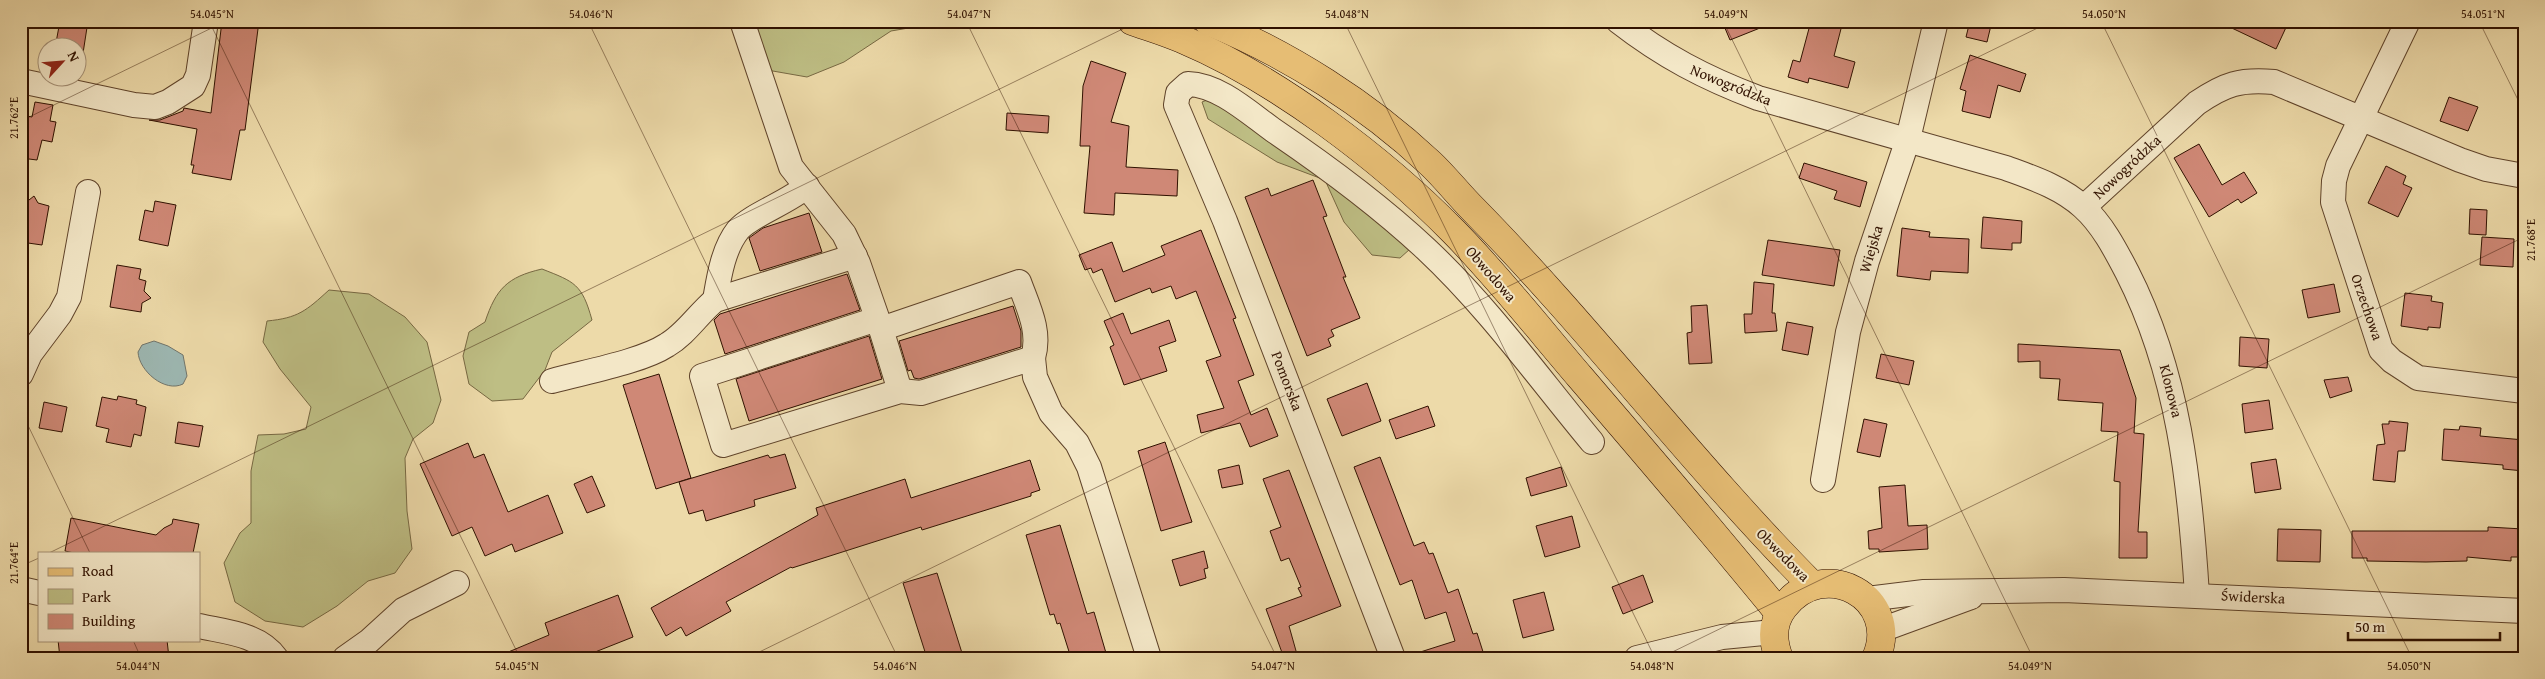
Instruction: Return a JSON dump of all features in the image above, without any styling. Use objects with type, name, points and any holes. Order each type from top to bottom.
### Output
[{"type":"main road","name":"Obwodowa","points":[[1132,21],[1182,39],[1237,66],[1290,99],[1345,138],[1413,194],[1455,232],[1687,500],[1777,634]]},
{"type":"main road","name":"Obwodowa","points":[[1208,21],[1276,54],[1328,85],[1377,119],[1430,163],[1566,308],[1754,526],[1812,585]]},
{"type":"main road","name":"Obwodowa","points":[[1777,634],[1792,595],[1812,585],[1826,582],[1841,584],[1855,590],[1867,599]]},
{"type":"main road","points":[[1867,599],[1877,614],[1881,630],[1880,648],[1876,658]]},
{"type":"street","points":[[21,82],[134,105],[155,106],[168,102],[193,86],[198,75],[206,21]]},
{"type":"street","points":[[742,21],[792,167],[844,234],[855,256],[900,391]]},
{"type":"street","name":"Nowogródzka","points":[[1618,21],[1681,64],[1726,86],[1758,98],[2006,168],[2044,182],[2067,194],[2084,207],[2197,104],[2217,89],[2235,82],[2250,80],[2274,82],[2362,120],[2486,169],[2524,176]]},
{"type":"street","name":"Wiejska","points":[[1823,480],[1848,332],[1867,261],[1908,139],[1936,21]]},
{"type":"street","name":"Orzechowa","points":[[2408,21],[2362,120],[2338,166],[2333,190],[2333,202],[2381,350],[2392,361],[2418,378],[2524,391]]},
{"type":"street","name":"Pomorska","points":[[1393,658],[1224,221],[1176,105],[1178,93],[1188,84],[1201,85],[1232,100],[1328,168],[1426,249],[1472,296],[1592,442]]},
{"type":"street","points":[[715,300],[721,264],[738,230],[795,196],[807,186]]},
{"type":"street","points":[[21,374],[30,354],[60,314],[69,297],[88,192]]},
{"type":"street","name":"Klonowa","points":[[2084,207],[2105,233],[2127,272],[2150,323],[2164,361],[2181,431],[2197,595]]},
{"type":"street","points":[[552,381],[652,353],[668,345],[684,332],[715,300],[855,256]]},
{"type":"street","points":[[1033,358],[921,393],[900,391],[723,445],[702,376],[1019,282],[1035,325],[1037,345],[1033,358],[1036,377],[1051,413],[1077,443],[1089,467],[1149,658]]},
{"type":"street","points":[[345,658],[369,641],[403,610],[457,583]]},
{"type":"street","points":[[21,589],[38,592]]},
{"type":"street","name":"Świderska","points":[[1867,599],[1924,592],[2064,590],[2524,611]]},
{"type":"street","name":"Świderska","points":[[1881,630],[1982,592]]},
{"type":"street","points":[[200,626],[247,637],[261,643],[276,658]]},
{"type":"street","points":[[1637,658],[1722,637],[1777,634]]},
{"type":"green space","points":[[752,21],[936,21],[932,24],[891,31],[844,62],[807,77],[767,70]]},
{"type":"green space","points":[[1217,96],[1333,168],[1410,249],[1400,258],[1372,255],[1344,222],[1325,180],[1277,162],[1208,119],[1202,102]]},
{"type":"green space","points":[[542,269],[570,281],[576,286],[585,299],[592,320],[552,352],[545,370],[523,399],[492,401],[469,384],[463,356],[469,332],[485,322],[494,301],[504,286],[520,276]]},
{"type":"green space","points":[[329,290],[369,294],[405,317],[427,342],[441,400],[433,423],[413,439],[405,458],[407,511],[412,549],[395,573],[368,581],[337,606],[303,627],[265,621],[235,602],[224,563],[240,533],[251,523],[251,471],[258,435],[284,434],[306,429],[311,407],[280,369],[263,342],[267,321],[287,318],[301,312]]},
{"type":"water","points":[[154,341],[168,346],[183,355],[187,376],[183,384],[176,386],[161,383],[148,373],[143,366],[138,352],[142,345]]},
{"type":"building","points":[[60,21],[88,21],[85,38],[57,38]]},
{"type":"building","points":[[222,21],[259,21],[245,130],[240,130],[231,180],[192,173],[194,165],[191,165],[197,129],[149,120],[160,120],[183,111],[184,108],[211,113]]},
{"type":"building","points":[[1722,21],[1774,21],[1775,22],[1730,40]]},
{"type":"building","points":[[1811,21],[1843,21],[1834,56],[1855,62],[1848,88],[1809,78],[1808,83],[1788,77],[1793,60],[1800,62]]},
{"type":"building","points":[[1970,21],[1992,21],[1987,42],[1966,37]]},
{"type":"building","points":[[2217,21],[2289,21],[2276,49]]},
{"type":"building","points":[[1970,55],[2026,74],[2020,92],[1998,85],[1990,118],[1962,111],[1966,91],[1960,89]]},
{"type":"building","points":[[1091,61],[1126,73],[1111,122],[1129,126],[1126,167],[1178,170],[1177,196],[1115,193],[1114,215],[1084,213],[1090,146],[1080,146],[1083,86]]},
{"type":"building","points":[[2449,97],[2478,107],[2468,131],[2440,121]]},
{"type":"building","points":[[35,102],[53,105],[50,121],[56,122],[52,142],[42,140],[37,160],[21,158],[21,115],[32,117]]},
{"type":"building","points":[[1007,113],[1049,116],[1048,133],[1006,130]]},
{"type":"building","points":[[2199,144],[2222,185],[2244,172],[2257,193],[2241,203],[2238,199],[2209,217],[2174,158]]},
{"type":"building","points":[[1804,163],[1867,182],[1860,207],[1834,199],[1837,191],[1799,178]]},
{"type":"building","points":[[2386,166],[2406,176],[2403,184],[2412,188],[2398,217],[2368,203]]},
{"type":"building","points":[[1313,180],[1327,216],[1323,217],[1346,277],[1343,277],[1360,318],[1331,330],[1334,336],[1328,339],[1331,346],[1307,356],[1245,197],[1268,188],[1271,196]]},
{"type":"building","points":[[34,196],[38,203],[49,206],[42,245],[21,242],[24,204]]},
{"type":"building","points":[[155,201],[176,205],[168,246],[139,240],[145,210],[153,212]]},
{"type":"building","points":[[2470,209],[2487,210],[2486,235],[2469,234]]},
{"type":"building","points":[[809,213],[822,252],[760,271],[749,238],[763,228]]},
{"type":"building","points":[[1983,217],[2022,221],[2021,243],[2012,243],[2012,250],[1981,248]]},
{"type":"building","points":[[1902,228],[1930,232],[1929,237],[1969,239],[1968,273],[1931,271],[1930,280],[1897,276]]},
{"type":"building","points":[[1201,230],[1236,318],[1233,319],[1254,375],[1238,381],[1251,415],[1267,408],[1278,436],[1250,447],[1240,423],[1201,433],[1197,415],[1224,408],[1206,361],[1221,356],[1196,291],[1176,299],[1171,286],[1152,293],[1150,288],[1115,302],[1102,269],[1093,273],[1091,268],[1085,270],[1079,255],[1112,242],[1123,272],[1165,255],[1161,246]]},
{"type":"building","points":[[2482,237],[2514,239],[2513,267],[2480,265]]},
{"type":"building","points":[[1768,240],[1840,250],[1834,286],[1762,275]]},
{"type":"building","points":[[117,265],[141,269],[139,279],[146,281],[144,291],[151,298],[142,303],[141,312],[110,307]]},
{"type":"building","points":[[847,274],[860,310],[725,354],[714,320],[720,314]]},
{"type":"building","points":[[1754,282],[1774,284],[1772,313],[1775,313],[1777,331],[1745,333],[1744,314],[1752,314]]},
{"type":"building","points":[[2334,284],[2340,312],[2308,318],[2302,290]]},
{"type":"building","points":[[2405,293],[2432,296],[2431,301],[2443,303],[2440,328],[2428,327],[2428,330],[2401,326]]},
{"type":"building","points":[[1707,305],[1712,363],[1689,364],[1687,333],[1692,332],[1691,306]]},
{"type":"building","points":[[1013,306],[1021,331],[1021,347],[919,379],[914,378],[911,370],[908,371],[899,341]]},
{"type":"building","points":[[1123,313],[1131,334],[1169,320],[1176,341],[1159,347],[1167,371],[1124,385],[1110,347],[1114,345],[1104,321]]},
{"type":"building","points":[[1787,322],[1813,327],[1808,355],[1782,350]]},
{"type":"building","points":[[869,336],[882,379],[749,421],[736,379]]},
{"type":"building","points":[[2240,337],[2269,339],[2267,368],[2239,366]]},
{"type":"building","points":[[2018,344],[2120,350],[2136,398],[2134,433],[2144,434],[2138,532],[2147,532],[2147,558],[2119,558],[2120,482],[2114,481],[2118,432],[2101,431],[2103,403],[2058,400],[2060,379],[2040,378],[2040,361],[2018,362]]},
{"type":"building","points":[[1881,354],[1914,361],[1909,385],[1876,378]]},
{"type":"building","points":[[659,374],[691,478],[656,489],[623,385]]},
{"type":"building","points":[[2348,377],[2352,391],[2330,398],[2324,380]]},
{"type":"building","points":[[1367,383],[1381,421],[1342,436],[1327,399]]},
{"type":"building","points":[[118,396],[137,400],[136,404],[146,407],[141,436],[134,434],[131,447],[106,442],[109,429],[96,426],[102,397],[117,400]]},
{"type":"building","points":[[2269,400],[2273,429],[2245,433],[2242,404]]},
{"type":"building","points":[[44,402],[67,407],[62,432],[39,428]]},
{"type":"building","points":[[1428,406],[1435,426],[1396,439],[1389,420]]},
{"type":"building","points":[[1864,419],[1887,424],[1880,457],[1857,452]]},
{"type":"building","points":[[2389,421],[2408,423],[2405,451],[2398,451],[2395,482],[2373,480],[2377,445],[2385,444],[2382,424],[2389,424]]},
{"type":"building","points":[[178,422],[203,426],[199,447],[175,443]]},
{"type":"building","points":[[2460,426],[2481,428],[2480,436],[2524,440],[2524,471],[2503,469],[2503,465],[2442,460],[2444,429],[2459,430]]},
{"type":"building","points":[[1165,442],[1192,522],[1161,531],[1138,451]]},
{"type":"building","points":[[468,443],[474,458],[484,454],[508,512],[548,495],[563,533],[515,552],[512,544],[485,556],[472,527],[452,536],[420,464]]},
{"type":"building","points":[[785,454],[796,488],[754,500],[755,506],[706,521],[703,510],[689,514],[679,482],[768,455],[770,458]]},
{"type":"building","points":[[1380,457],[1414,546],[1424,542],[1429,554],[1433,553],[1448,593],[1458,589],[1473,634],[1477,633],[1485,658],[1415,658],[1414,654],[1455,641],[1446,612],[1425,619],[1412,580],[1400,585],[1354,467]]},
{"type":"building","points":[[2276,459],[2281,489],[2255,493],[2251,463]]},
{"type":"building","points":[[1030,460],[1040,490],[1031,493],[1031,496],[922,530],[921,527],[791,567],[726,602],[731,611],[686,636],[681,627],[666,636],[651,608],[818,515],[816,508],[905,479],[911,498]]},
{"type":"building","points":[[1239,465],[1243,484],[1222,488],[1218,470]]},
{"type":"building","points":[[1561,467],[1567,486],[1531,496],[1526,478]]},
{"type":"building","points":[[1289,470],[1341,606],[1289,626],[1298,658],[1284,658],[1266,609],[1302,596],[1298,588],[1301,587],[1289,558],[1281,561],[1270,531],[1281,527],[1263,479]]},
{"type":"building","points":[[592,476],[605,506],[587,513],[574,484]]},
{"type":"building","points":[[1905,485],[1908,526],[1927,525],[1928,549],[1879,552],[1879,549],[1869,549],[1868,531],[1882,528],[1879,487]]},
{"type":"building","points":[[1572,516],[1580,547],[1545,557],[1536,526]]},
{"type":"building","points":[[71,518],[156,535],[172,524],[173,519],[199,524],[193,552],[65,551]]},
{"type":"building","points":[[1060,525],[1087,614],[1094,612],[1106,653],[1091,658],[1071,658],[1060,623],[1057,624],[1054,614],[1050,615],[1026,535]]},
{"type":"building","points":[[2488,527],[2523,529],[2521,557],[2511,557],[2511,561],[2467,557],[2467,561],[2426,562],[2367,561],[2367,558],[2352,558],[2352,531],[2488,531]]},
{"type":"building","points":[[2278,529],[2321,530],[2320,562],[2277,561]]},
{"type":"building","points":[[1204,551],[1208,568],[1204,569],[1206,578],[1180,586],[1172,560]]},
{"type":"building","points":[[937,573],[962,653],[945,658],[927,658],[903,583]]},
{"type":"building","points":[[1643,575],[1653,602],[1623,614],[1612,587]]},
{"type":"building","points":[[1544,592],[1554,630],[1523,638],[1513,600]]},
{"type":"building","points":[[618,595],[633,637],[580,658],[494,658],[549,635],[545,623]]},
{"type":"building","points":[[58,642],[167,642],[169,658],[60,658]]}]
